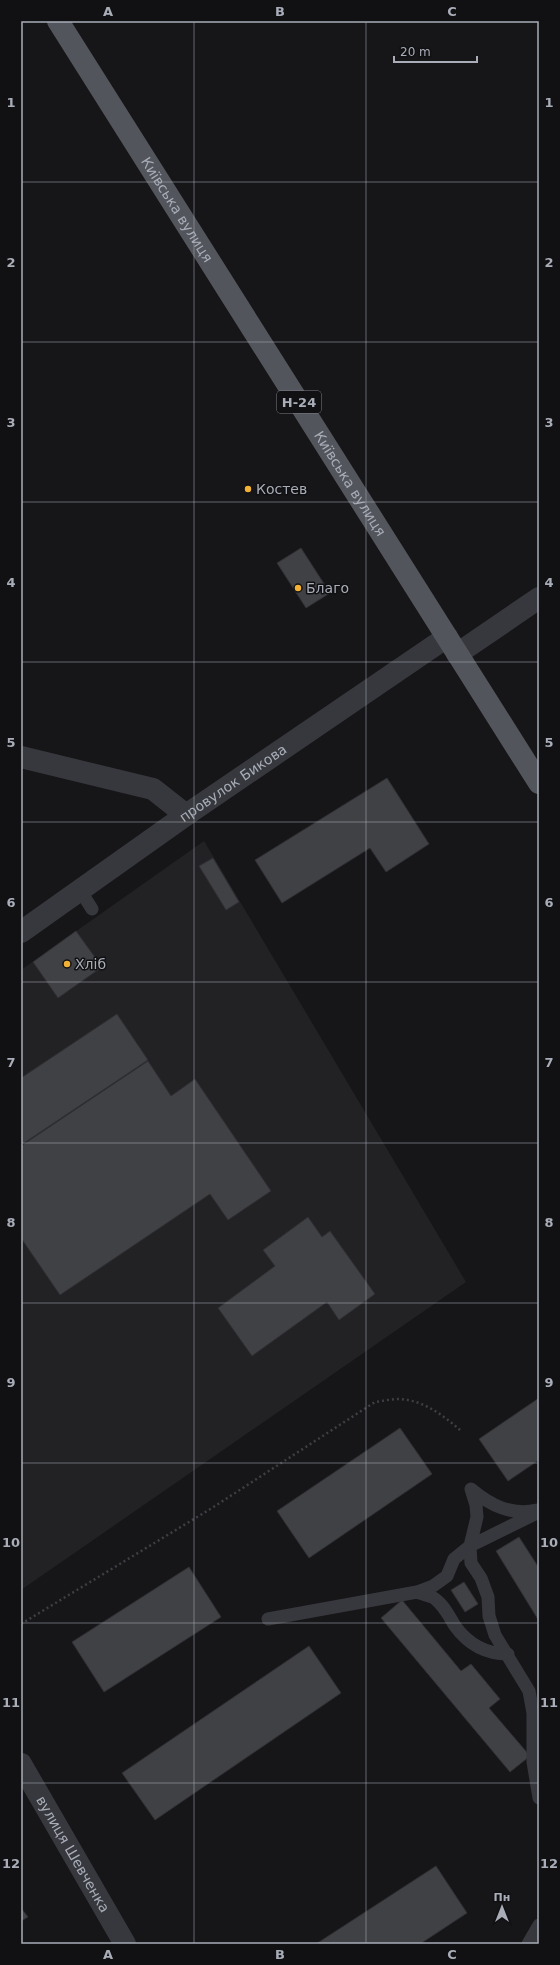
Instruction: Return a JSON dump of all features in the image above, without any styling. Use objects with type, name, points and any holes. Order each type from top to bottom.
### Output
[{"type":"main road","name":"Київська вулиця","points":[[58,21],[539,783]]},
{"type":"street","name":"провулок Бикова","points":[[21,932],[186,815],[452,646],[539,598]]},
{"type":"street","points":[[21,757],[153,789],[186,815]]},
{"type":"street","name":"вулиця Шевченка","points":[[21,1764],[125,1944]]},
{"type":"lane","points":[[80,890],[92,909]]},
{"type":"lane","points":[[539,1511],[519,1512],[503,1509],[487,1502],[471,1489],[478,1517],[470,1546],[471,1562],[481,1578],[488,1597],[489,1616],[495,1635],[508,1654],[529,1691],[533,1713],[533,1762],[539,1798]]},
{"type":"lane","points":[[268,1619],[417,1592],[433,1586],[447,1576],[454,1559],[470,1546],[539,1511]]},
{"type":"lane","points":[[417,1592],[433,1597],[447,1612],[456,1627],[480,1649],[495,1654],[508,1654]]},
{"type":"lane","points":[[528,1944],[539,1925]]},
{"type":"path","points":[[21,1624],[212,1508],[375,1402],[400,1399],[424,1405],[444,1416],[460,1430]]},
{"type":"shaded area","points":[[204,841],[466,1282],[21,1590],[21,970]]},
{"type":"building","points":[[301,548],[330,593],[306,608],[277,563]]},
{"type":"building","points":[[387,778],[429,844],[386,872],[370,848],[282,903],[255,860]]},
{"type":"building","points":[[213,858],[239,902],[226,910],[199,866]]},
{"type":"building","name":"Хліб","points":[[76,931],[102,967],[58,998],[33,962]]},
{"type":"building","points":[[117,1014],[148,1060],[21,1145],[21,1078]]},
{"type":"building","points":[[148,1061],[171,1096],[195,1079],[271,1191],[228,1220],[210,1194],[60,1295],[21,1238],[21,1146]]},
{"type":"building","points":[[308,1217],[322,1237],[330,1231],[375,1294],[339,1320],[327,1302],[252,1356],[218,1308],[275,1266],[263,1250]]},
{"type":"building","points":[[539,1398],[539,1460],[508,1481],[479,1439]]},
{"type":"building","points":[[400,1428],[432,1474],[309,1558],[277,1511]]},
{"type":"building","points":[[519,1537],[539,1568],[539,1621],[496,1551]]},
{"type":"building","points":[[189,1567],[221,1617],[104,1692],[72,1642]]},
{"type":"building","points":[[464,1582],[478,1604],[465,1612],[451,1590]]},
{"type":"building","points":[[402,1600],[461,1671],[471,1664],[500,1699],[489,1708],[530,1756],[510,1772],[381,1618]]},
{"type":"building","points":[[309,1646],[341,1693],[155,1820],[122,1773]]},
{"type":"building","points":[[436,1866],[467,1913],[420,1944],[316,1944]]},
{"type":"building","points":[[21,1908],[28,1917],[21,1921]]},
{"type":"place","name":"Костев","points":[[248,489]]},
{"type":"place","name":"Благо","points":[[298,588]]},
{"type":"place","name":"Хліб","points":[[67,964]]}]
